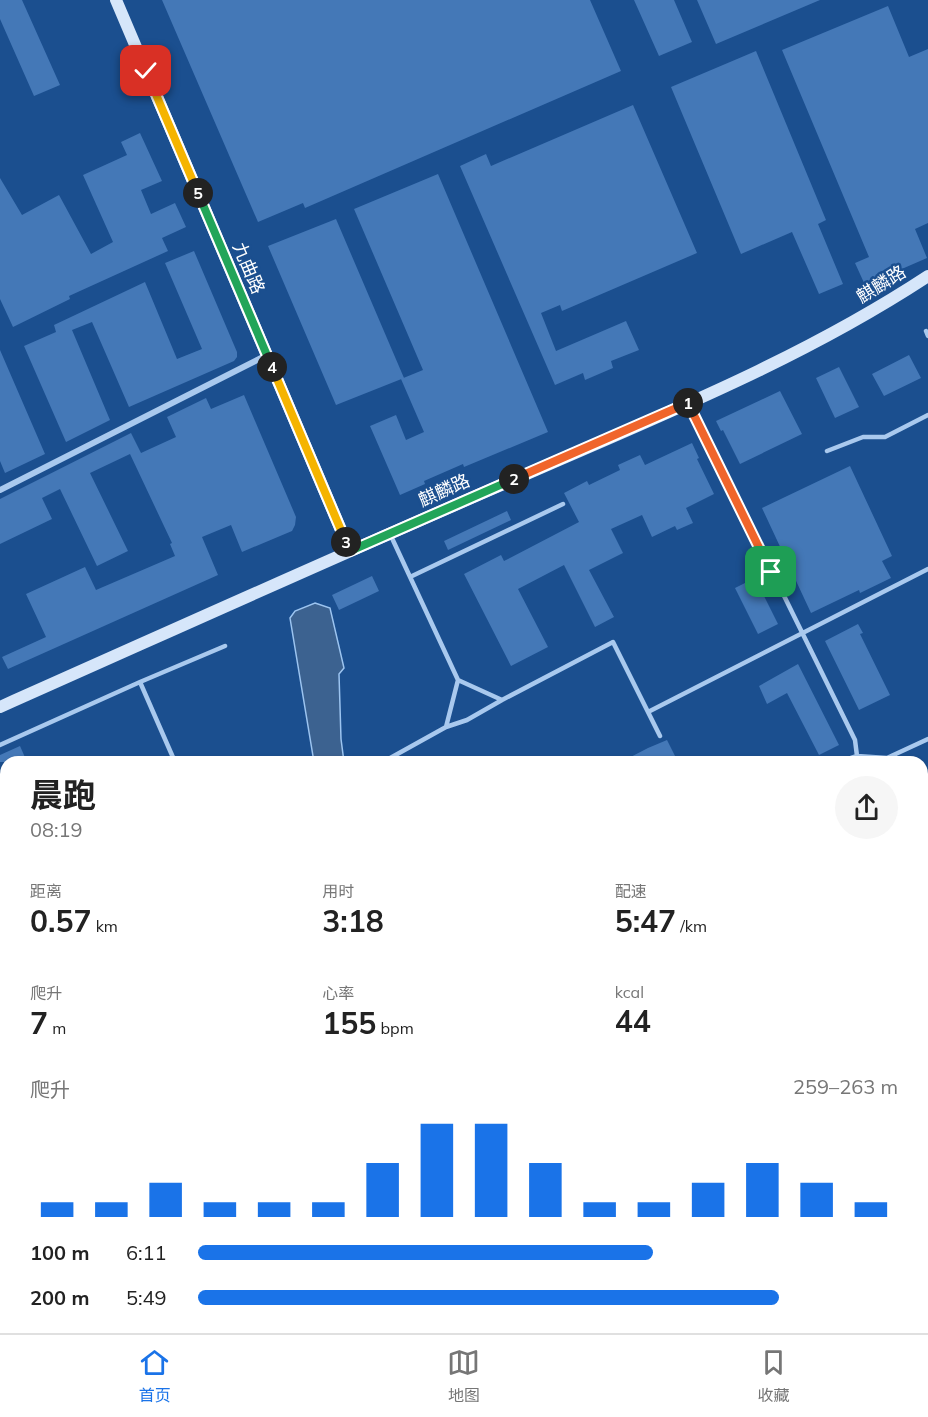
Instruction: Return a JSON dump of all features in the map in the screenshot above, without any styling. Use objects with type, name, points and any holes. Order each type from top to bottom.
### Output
[{"type":"street","name":"九曲路","points":[[116,0],[350,551]]},
{"type":"street","name":"麒麟路","points":[[0,707],[689,403],[813,345],[887,303],[928,276]]},
{"type":"street","points":[[0,490],[267,355]]},
{"type":"lane","points":[[689,403],[855,741],[857,756]]},
{"type":"lane","points":[[827,451],[863,437],[885,437],[928,415]]},
{"type":"lane","points":[[410,577],[563,504]]},
{"type":"lane","points":[[389,534],[458,680],[446,728]]},
{"type":"lane","points":[[648,712],[928,568]]},
{"type":"lane","points":[[394,756],[613,642],[660,735]]},
{"type":"lane","points":[[0,745],[225,645]]},
{"type":"lane","points":[[458,680],[502,700]]},
{"type":"lane","points":[[140,682],[172,756]]},
{"type":"lane","points":[[891,756],[928,739]]},
{"type":"water","points":[[315,603],[330,608],[344,668],[339,674],[343,756],[313,756],[290,618],[295,611]]},
{"type":"building","points":[[0,0],[22,0],[60,85],[34,96],[0,19]]},
{"type":"building","points":[[162,0],[590,0],[621,71],[305,208],[303,203],[258,222]]},
{"type":"building","points":[[634,0],[674,0],[692,42],[659,56]]},
{"type":"building","points":[[697,0],[820,0],[716,44]]},
{"type":"building","points":[[888,6],[909,57],[928,49],[928,223],[915,229],[927,258],[865,285],[855,263],[869,257],[782,50]]},
{"type":"building","points":[[756,51],[826,220],[818,224],[843,284],[819,294],[792,232],[741,254],[671,87]]},
{"type":"building","points":[[633,105],[697,253],[562,311],[560,305],[541,313],[556,351],[626,321],[639,350],[611,361],[613,368],[585,380],[583,373],[555,385],[460,166],[486,154],[491,166]]},
{"type":"building","points":[[140,133],[162,181],[141,190],[151,214],[175,203],[186,227],[162,238],[168,251],[69,296],[70,299],[13,327],[0,299],[0,178],[22,215],[59,195],[91,254],[113,242],[83,175],[127,155],[121,142]]},
{"type":"building","points":[[438,174],[548,432],[464,467],[463,464],[424,481],[425,484],[400,495],[370,426],[396,415],[406,440],[424,432],[401,379],[423,370],[354,209]]},
{"type":"building","points":[[336,219],[404,378],[336,405],[268,246]]},
{"type":"building","points":[[194,251],[237,352],[237,357],[234,361],[129,407],[92,322],[72,330],[110,420],[66,442],[24,346],[56,332],[54,325],[145,282],[177,359],[202,349],[165,263]]},
{"type":"building","points":[[0,350],[45,454],[5,473],[0,461]]},
{"type":"building","points":[[909,355],[921,378],[884,396],[872,374]]},
{"type":"building","points":[[839,367],[859,407],[835,418],[816,378]]},
{"type":"building","points":[[780,391],[802,434],[740,464],[716,421]]},
{"type":"building","points":[[244,395],[296,517],[292,531],[242,552],[231,525],[202,537],[218,575],[8,669],[2,657],[46,637],[26,594],[85,567],[96,590],[175,556],[170,544],[172,543],[130,454],[90,473],[128,551],[97,566],[60,489],[42,498],[52,519],[0,544],[0,499],[131,433],[141,453],[176,437],[167,417],[206,398],[211,409]]},
{"type":"building","points":[[692,443],[714,494],[686,508],[693,523],[677,530],[675,526],[652,537],[642,515],[611,529],[623,553],[589,570],[614,617],[595,627],[564,565],[518,589],[548,647],[511,666],[464,574],[501,555],[504,561],[579,522],[564,493],[587,481],[589,485],[620,470],[618,465],[640,455],[645,465]]},
{"type":"building","points":[[850,466],[892,556],[882,561],[891,578],[860,593],[859,590],[811,613],[762,508]]},
{"type":"building","points":[[507,511],[511,520],[448,550],[444,541]]},
{"type":"building","points":[[372,576],[379,591],[339,610],[332,595]]},
{"type":"building","points":[[755,578],[778,624],[758,634],[735,588]]},
{"type":"building","points":[[858,624],[863,633],[860,634],[890,695],[859,710],[825,641]]},
{"type":"building","points":[[798,664],[839,745],[819,755],[787,693],[767,704],[759,686]]},
{"type":"building","points":[[667,740],[675,756],[633,756]]},
{"type":"building","points":[[20,746],[24,756],[0,756]]},
{"type":"route","points":[[146,71],[350,551],[689,403],[771,572]]}]
